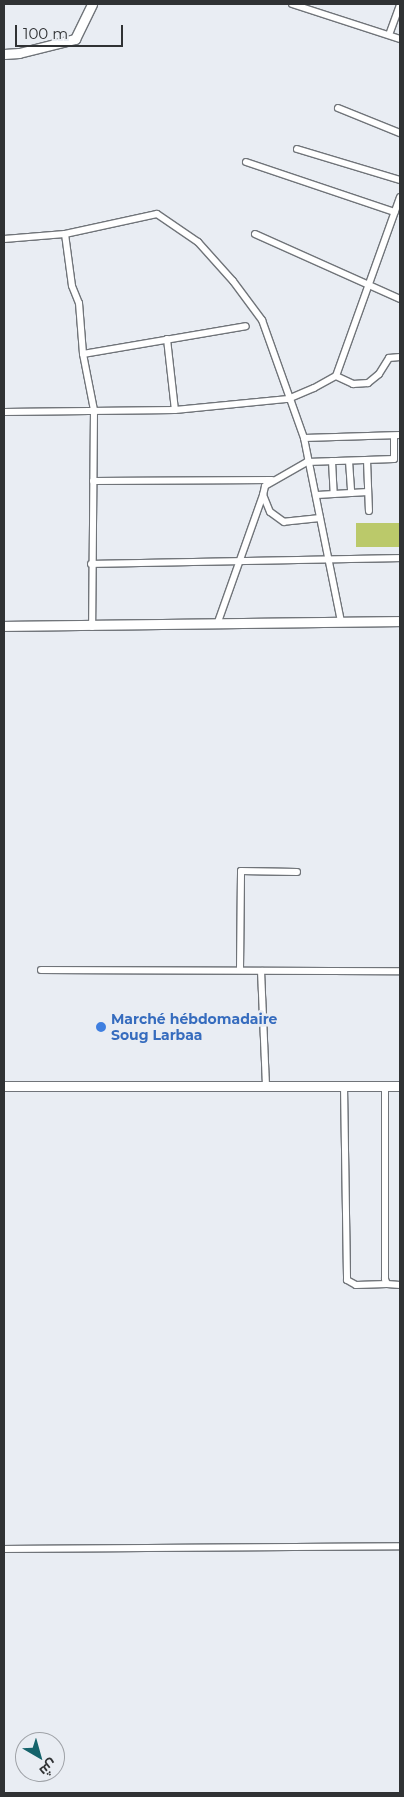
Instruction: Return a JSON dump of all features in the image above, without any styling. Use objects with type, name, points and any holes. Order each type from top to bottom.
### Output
[{"type":"street","points":[[4,54],[19,53],[75,38],[92,4]]},
{"type":"street","points":[[292,4],[400,39]]},
{"type":"street","points":[[389,35],[400,5]]},
{"type":"street","points":[[338,108],[400,133]]},
{"type":"street","points":[[297,149],[400,180]]},
{"type":"street","points":[[246,162],[395,212]]},
{"type":"street","points":[[4,412],[175,410],[288,399],[336,376],[400,197]]},
{"type":"street","points":[[4,239],[65,234],[157,214],[198,242],[233,281],[262,320],[288,399],[304,438],[307,462],[317,495],[327,559],[341,622]]},
{"type":"street","points":[[65,234],[72,286],[79,303],[83,354],[94,410],[91,564],[92,627]]},
{"type":"street","points":[[255,234],[400,299]]},
{"type":"street","points":[[83,354],[246,326]]},
{"type":"street","points":[[167,339],[175,410]]},
{"type":"street","points":[[336,376],[353,384],[368,383],[379,374],[389,358],[400,357]]},
{"type":"street","points":[[218,622],[241,561],[265,486],[272,480],[307,462],[394,459],[397,435],[304,438]]},
{"type":"street","points":[[367,460],[369,511]]},
{"type":"street","points":[[332,461],[334,494]]},
{"type":"street","points":[[349,461],[351,493]]},
{"type":"street","points":[[93,481],[272,480]]},
{"type":"street","points":[[317,495],[368,492]]},
{"type":"street","points":[[263,495],[270,512],[284,522],[320,518]]},
{"type":"street","points":[[91,564],[400,558]]},
{"type":"street","points":[[4,626],[92,627],[218,622],[400,621]]},
{"type":"street","points":[[240,969],[241,872],[297,872]]},
{"type":"street","points":[[41,970],[240,969],[400,971]]},
{"type":"street","points":[[261,970],[266,1086]]},
{"type":"street","points":[[4,1086],[400,1086]]},
{"type":"street","points":[[344,1086],[347,1280],[356,1285],[400,1285]]},
{"type":"street","points":[[385,1086],[387,1284]]},
{"type":"street","points":[[4,1549],[400,1546]]},
{"type":"green space","points":[[356,523],[400,523],[400,547],[356,547]]},
{"type":"place","name":"Marché hébdomadaire Soug Larbaa","points":[[101,1027]]}]
